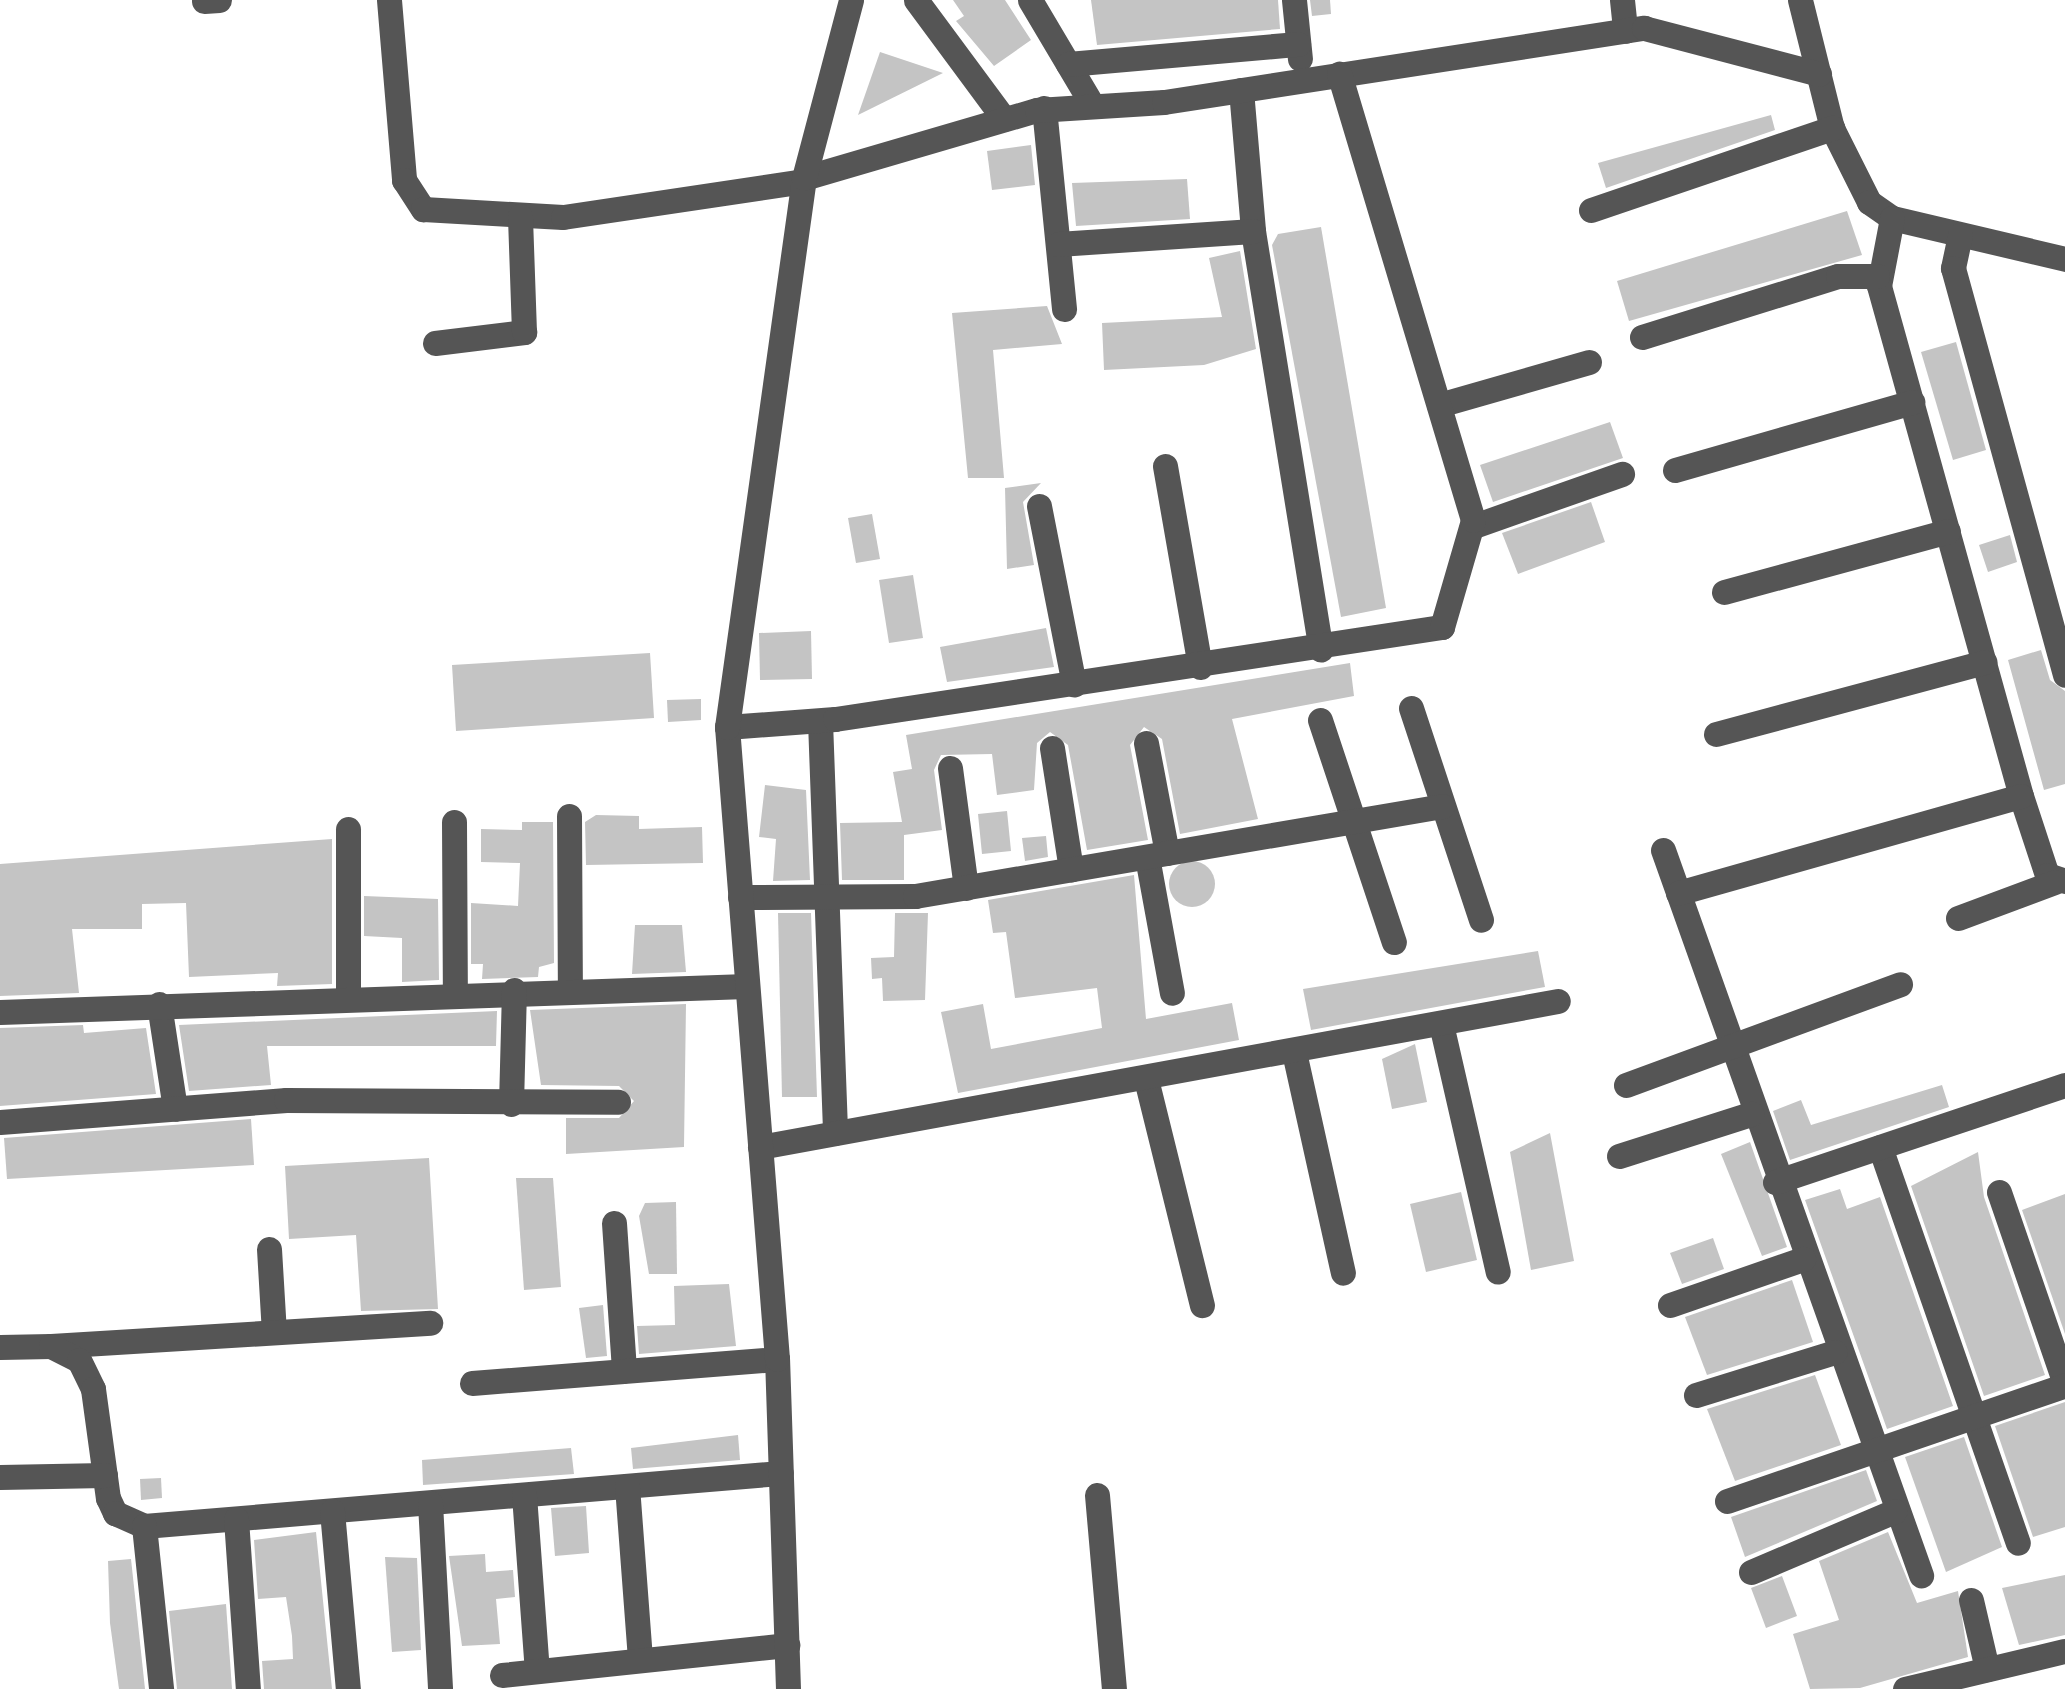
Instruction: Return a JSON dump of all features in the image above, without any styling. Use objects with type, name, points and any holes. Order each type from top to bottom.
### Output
[{"type":"street","points":[[204,1],[218,0]]},
{"type":"street","points":[[389,0],[410,198],[440,214],[520,216],[803,180],[1044,108],[1241,90],[1625,31],[1660,29],[1819,74]]},
{"type":"street","points":[[788,1689],[776,1360],[727,727],[803,180],[851,0]]},
{"type":"street","points":[[916,0],[1004,119]]},
{"type":"street","points":[[1030,0],[1093,106]]},
{"type":"street","points":[[1294,0],[1302,79]]},
{"type":"street","points":[[1622,0],[1625,31]]},
{"type":"street","points":[[1800,0],[1832,128],[1869,202],[1892,218],[2065,260]]},
{"type":"street","points":[[1068,64],[1298,44]]},
{"type":"street","points":[[727,727],[820,721],[1438,631],[1474,526],[1338,74]]},
{"type":"street","points":[[1241,90],[1253,231],[1321,650]]},
{"type":"street","points":[[1044,108],[1064,309]]},
{"type":"street","points":[[1591,210],[1832,128]]},
{"type":"street","points":[[435,342],[524,332],[520,216]]},
{"type":"street","points":[[1892,218],[1877,276],[2021,796],[2060,881],[1958,918]]},
{"type":"street","points":[[1058,244],[1253,231]]},
{"type":"street","points":[[1960,234],[1953,268],[2065,675]]},
{"type":"street","points":[[1642,337],[1838,276],[1877,276]]},
{"type":"street","points":[[1439,405],[1589,362]]},
{"type":"street","points":[[1675,470],[1912,402]]},
{"type":"street","points":[[1166,466],[1200,667]]},
{"type":"street","points":[[1474,526],[1622,474]]},
{"type":"street","points":[[1039,506],[1074,685]]},
{"type":"street","points":[[1724,592],[1948,531]]},
{"type":"street","points":[[1716,734],[1984,662]]},
{"type":"street","points":[[1412,708],[1482,920]]},
{"type":"street","points":[[1320,720],[1394,942]]},
{"type":"street","points":[[820,721],[830,898],[835,1133]]},
{"type":"street","points":[[1146,743],[1172,992]]},
{"type":"street","points":[[1052,748],[1071,870]]},
{"type":"street","points":[[950,768],[966,888]]},
{"type":"street","points":[[1678,893],[2021,796]]},
{"type":"street","points":[[740,897],[830,898],[966,888],[1442,806]]},
{"type":"street","points":[[569,816],[570,989]]},
{"type":"street","points":[[454,822],[455,991]]},
{"type":"street","points":[[348,829],[348,994]]},
{"type":"street","points":[[1663,850],[1835,1352],[1921,1575]]},
{"type":"street","points":[[1626,1085],[1728,1044],[1900,984]]},
{"type":"street","points":[[0,1012],[348,994],[747,986]]},
{"type":"street","points":[[511,1104],[514,990]]},
{"type":"street","points":[[760,1147],[1558,1001]]},
{"type":"street","points":[[159,1004],[175,1108]]},
{"type":"street","points":[[1441,1024],[1498,1272]]},
{"type":"street","points":[[1294,1052],[1344,1273]]},
{"type":"street","points":[[1146,1079],[1202,1305]]},
{"type":"street","points":[[1775,1182],[2065,1085]]},
{"type":"street","points":[[0,1122],[286,1100],[618,1102]]},
{"type":"street","points":[[1619,1156],[1751,1114]]},
{"type":"street","points":[[1880,1147],[2018,1543]]},
{"type":"street","points":[[1728,1501],[2065,1384],[1999,1192]]},
{"type":"street","points":[[614,1223],[624,1371]]},
{"type":"street","points":[[269,1249],[274,1332]]},
{"type":"street","points":[[1670,1305],[1803,1260]]},
{"type":"street","points":[[0,1347],[430,1323]]},
{"type":"street","points":[[51,1346],[88,1374],[114,1513],[144,1526],[780,1472]]},
{"type":"street","points":[[1696,1395],[1835,1352]]},
{"type":"street","points":[[472,1383],[776,1360]]},
{"type":"street","points":[[0,1478],[105,1475]]},
{"type":"street","points":[[627,1486],[640,1660]]},
{"type":"street","points":[[1097,1494],[1114,1689]]},
{"type":"street","points":[[524,1495],[537,1671]]},
{"type":"street","points":[[430,1503],[440,1689]]},
{"type":"street","points":[[332,1511],[348,1689]]},
{"type":"street","points":[[1750,1572],[1895,1512]]},
{"type":"street","points":[[236,1519],[248,1689]]},
{"type":"street","points":[[144,1526],[161,1689]]},
{"type":"street","points":[[1972,1600],[1987,1669]]},
{"type":"street","points":[[502,1675],[787,1645]]},
{"type":"street","points":[[1908,1689],[2065,1650]]},
{"type":"building","points":[[953,0],[1005,0],[1031,40],[994,66],[956,21],[964,16]]},
{"type":"building","points":[[1091,0],[1278,0],[1280,29],[1097,45]]},
{"type":"building","points":[[1310,0],[1330,0],[1331,14],[1312,16]]},
{"type":"building","points":[[880,52],[943,73],[858,115]]},
{"type":"building","points":[[1771,115],[1775,130],[1606,188],[1598,163]]},
{"type":"building","points":[[1031,145],[1035,185],[992,190],[987,151]]},
{"type":"building","points":[[1187,179],[1190,219],[1076,226],[1072,183]]},
{"type":"building","points":[[1847,211],[1862,255],[1629,321],[1617,281]]},
{"type":"building","points":[[1321,227],[1386,608],[1341,617],[1272,245],[1278,234]]},
{"type":"building","points":[[1240,251],[1256,349],[1204,365],[1104,370],[1102,323],[1222,317],[1209,258]]},
{"type":"building","points":[[1047,306],[1062,344],[993,350],[1004,478],[968,478],[952,313]]},
{"type":"building","points":[[1956,342],[1986,450],[1953,460],[1921,352]]},
{"type":"building","points":[[1610,422],[1623,458],[1493,502],[1480,465]]},
{"type":"building","points":[[1041,483],[1023,502],[1034,565],[1007,569],[1005,488]]},
{"type":"building","points":[[1591,502],[1605,542],[1518,574],[1502,533]]},
{"type":"building","points":[[872,514],[880,559],[856,563],[848,518]]},
{"type":"building","points":[[2010,535],[2017,562],[1988,572],[1979,545]]},
{"type":"building","points":[[913,575],[923,638],[889,643],[879,580]]},
{"type":"building","points":[[1046,628],[1054,667],[947,682],[940,647]]},
{"type":"building","points":[[811,631],[812,679],[760,680],[759,633]]},
{"type":"building","points":[[2041,650],[2050,680],[2065,691],[2065,784],[2044,790],[2008,660]]},
{"type":"building","points":[[650,653],[654,718],[456,731],[452,665]]},
{"type":"building","points":[[1350,663],[1354,696],[1232,719],[1258,819],[1180,834],[1162,739],[1144,727],[1130,745],[1148,840],[1087,850],[1068,745],[1050,732],[1037,743],[1034,790],[997,795],[992,754],[941,755],[934,770],[942,830],[904,835],[904,880],[842,880],[840,823],[902,822],[893,772],[912,769],[906,735]]},
{"type":"building","points":[[701,699],[701,720],[668,722],[667,700]]},
{"type":"building","points":[[765,785],[806,790],[810,880],[773,881],[776,839],[759,837]]},
{"type":"building","points":[[1007,811],[1011,851],[982,854],[978,814]]},
{"type":"building","points":[[596,815],[639,816],[639,829],[702,827],[703,863],[586,865],[585,822]]},
{"type":"building","points":[[522,822],[553,822],[554,963],[539,967],[538,977],[482,979],[483,964],[471,964],[471,903],[518,906],[520,863],[481,862],[481,829],[522,830]]},
{"type":"building","points":[[1046,836],[1048,857],[1025,861],[1022,838]]},
{"type":"building","points":[[332,839],[332,984],[277,986],[278,973],[189,977],[186,903],[142,904],[142,929],[72,929],[79,993],[0,996],[0,864]]},
{"type":"building","points":[[1192,861],[1208,868],[1215,884],[1208,900],[1192,907],[1176,900],[1169,884],[1176,868]]},
{"type":"building","points":[[1134,875],[1146,1019],[1232,1003],[1239,1040],[958,1093],[941,1012],[983,1004],[991,1049],[1102,1028],[1097,988],[1015,998],[1006,932],[993,933],[988,900]]},
{"type":"building","points":[[364,896],[438,899],[439,980],[402,982],[402,938],[364,936]]},
{"type":"building","points":[[778,913],[811,913],[817,1097],[782,1097]]},
{"type":"building","points":[[895,913],[928,913],[925,1000],[883,1001],[882,978],[872,979],[871,958],[894,957]]},
{"type":"building","points":[[635,925],[682,925],[686,972],[632,974]]},
{"type":"building","points":[[1538,951],[1545,987],[1311,1030],[1303,989]]},
{"type":"building","points":[[686,1004],[684,1147],[566,1154],[566,1118],[619,1118],[634,1101],[619,1086],[541,1085],[530,1010]]},
{"type":"building","points":[[497,1011],[496,1046],[267,1046],[271,1085],[189,1091],[179,1025]]},
{"type":"building","points":[[83,1025],[84,1033],[146,1028],[156,1094],[0,1106],[0,1028]]},
{"type":"building","points":[[1415,1044],[1427,1102],[1392,1109],[1382,1059]]},
{"type":"building","points":[[1942,1085],[1949,1107],[1790,1160],[1773,1111],[1801,1100],[1811,1125]]},
{"type":"building","points":[[251,1119],[254,1165],[7,1179],[4,1138]]},
{"type":"building","points":[[1550,1133],[1574,1261],[1531,1270],[1510,1152]]},
{"type":"building","points":[[1750,1142],[1787,1247],[1762,1256],[1721,1154]]},
{"type":"building","points":[[1978,1152],[1984,1197],[2045,1375],[1984,1396],[1911,1186]]},
{"type":"building","points":[[429,1158],[438,1309],[361,1311],[356,1235],[289,1239],[285,1166]]},
{"type":"building","points":[[516,1178],[553,1178],[561,1287],[524,1290]]},
{"type":"building","points":[[1840,1189],[1847,1209],[1880,1197],[1953,1406],[1887,1429],[1805,1200]]},
{"type":"building","points":[[1461,1192],[1477,1260],[1426,1272],[1410,1204]]},
{"type":"building","points":[[2065,1194],[2065,1334],[2022,1210]]},
{"type":"building","points":[[676,1202],[677,1274],[649,1274],[639,1216],[645,1203]]},
{"type":"building","points":[[1713,1238],[1724,1269],[1682,1284],[1670,1253]]},
{"type":"building","points":[[1792,1280],[1813,1342],[1707,1375],[1685,1317]]},
{"type":"building","points":[[729,1284],[736,1346],[639,1354],[637,1326],[675,1325],[674,1286]]},
{"type":"building","points":[[603,1305],[607,1356],[586,1358],[579,1308]]},
{"type":"building","points":[[1815,1375],[1841,1445],[1735,1481],[1707,1409]]},
{"type":"building","points":[[2065,1402],[2065,1527],[2033,1537],[1995,1426]]},
{"type":"building","points":[[738,1435],[740,1460],[633,1469],[631,1448]]},
{"type":"building","points":[[1964,1437],[2002,1547],[1946,1572],[1905,1457]]},
{"type":"building","points":[[571,1448],[574,1474],[423,1485],[422,1460]]},
{"type":"building","points":[[1866,1470],[1877,1501],[1745,1557],[1731,1517]]},
{"type":"building","points":[[161,1478],[162,1498],[141,1500],[140,1479]]},
{"type":"building","points":[[586,1506],[589,1553],[555,1556],[551,1508]]},
{"type":"building","points":[[316,1532],[332,1689],[264,1689],[262,1661],[293,1659],[292,1636],[286,1597],[258,1599],[254,1540]]},
{"type":"building","points":[[1888,1532],[1917,1603],[1958,1591],[1968,1657],[1860,1688],[1810,1689],[1793,1634],[1839,1620],[1819,1561]]},
{"type":"building","points":[[485,1554],[486,1572],[513,1570],[515,1597],[496,1599],[500,1644],[462,1646],[449,1556]]},
{"type":"building","points":[[385,1557],[417,1558],[421,1650],[392,1652]]},
{"type":"building","points":[[131,1559],[145,1689],[119,1689],[110,1623],[108,1561]]},
{"type":"building","points":[[2065,1575],[2065,1635],[2019,1645],[2002,1588]]},
{"type":"building","points":[[1782,1576],[1797,1616],[1766,1628],[1751,1588]]},
{"type":"building","points":[[226,1604],[232,1689],[177,1689],[169,1611]]}]
